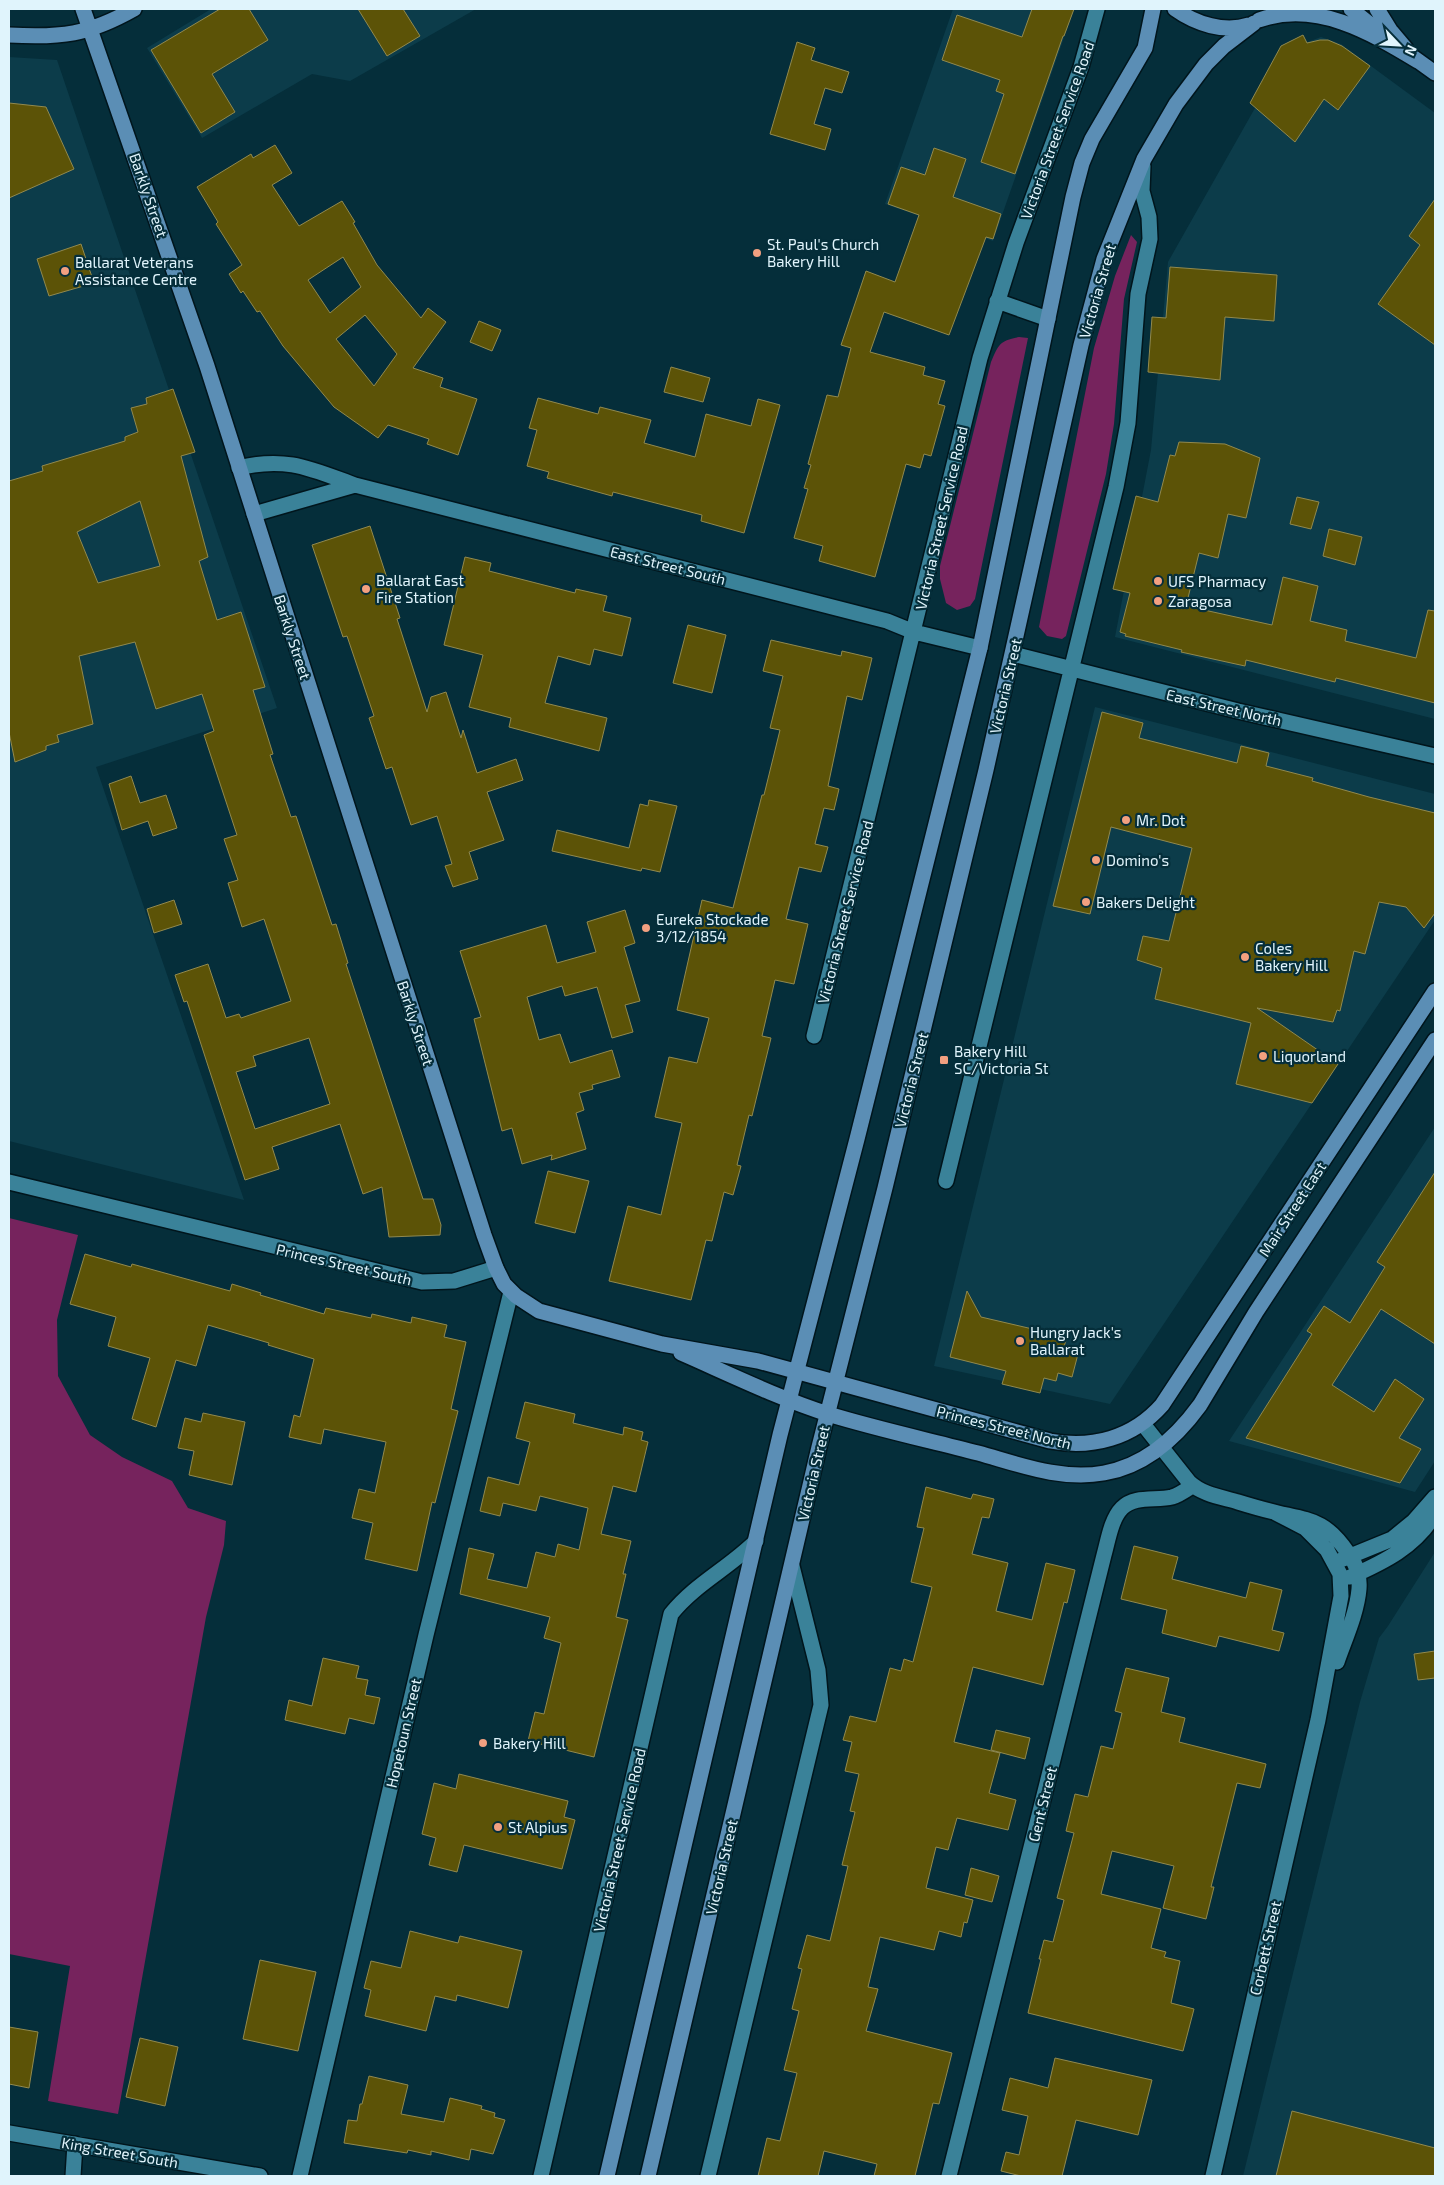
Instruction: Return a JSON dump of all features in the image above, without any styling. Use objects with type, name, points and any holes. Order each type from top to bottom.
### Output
[{"type":"main road","name":"Barkly Street","points":[[83,9],[152,202],[496,1268]]},
{"type":"main road","points":[[9,35],[66,35],[90,30],[134,9]]},
{"type":"main road","points":[[607,2176],[789,1400],[858,1140],[980,648],[1073,197],[1082,163],[1104,115],[1145,48],[1153,9]]},
{"type":"main road","points":[[1175,9],[1190,18],[1214,27],[1230,29],[1256,22],[1277,13],[1290,11],[1326,15],[1362,29],[1418,61]]},
{"type":"main road","points":[[1256,22],[1276,9]]},
{"type":"main road","points":[[1351,9],[1435,73]]},
{"type":"main road","points":[[1377,9],[1399,41],[1418,61]]},
{"type":"main road","name":"Victoria Street","points":[[648,2176],[827,1413],[887,1178],[1013,654],[1081,345],[1104,258],[1144,160],[1176,104],[1197,74],[1224,46],[1256,22]]},
{"type":"main road","name":"Mair Street East","points":[[1143,1424],[1162,1405],[1435,991]]},
{"type":"main road","name":"Mair Street East","points":[[1161,1447],[1179,1430],[1200,1405],[1256,1312],[1435,1040]]},
{"type":"main road","points":[[496,1268],[511,1292],[529,1306],[549,1314],[662,1344],[748,1359],[796,1372]]},
{"type":"main road","points":[[662,1344],[789,1400]]},
{"type":"main road","name":"Princes Street North","points":[[796,1372],[1066,1444],[1078,1445],[1100,1442],[1123,1434],[1143,1424]]},
{"type":"main road","name":"Princes Street North","points":[[789,1400],[827,1413],[1065,1475],[1092,1475],[1112,1472],[1139,1461],[1161,1447]]},
{"type":"street","name":"Victoria Street Service Road","points":[[814,1036],[970,398],[997,301],[1016,243],[1081,67],[1097,9]]},
{"type":"street","points":[[946,1181],[1116,487],[1127,432],[1138,294],[1150,239],[1149,217],[1142,191],[1144,160]]},
{"type":"street","points":[[997,301],[1048,319]]},
{"type":"street","name":"East Street South","points":[[239,468],[270,462],[304,467],[354,485],[887,621],[914,632],[980,648]]},
{"type":"street","points":[[254,514],[354,485]]},
{"type":"street","name":"East Street North","points":[[1013,654],[1238,711],[1435,756]]},
{"type":"street","name":"Princes Street South","points":[[9,1182],[422,1282],[454,1281],[496,1268]]},
{"type":"street","name":"Hopetoun Street","points":[[300,2176],[426,1635],[511,1292]]},
{"type":"street","points":[[1143,1424],[1192,1486],[1214,1496],[1276,1513],[1305,1518],[1321,1525],[1340,1541],[1351,1556]]},
{"type":"street","name":"Gent Street","points":[[949,2176],[1104,1556],[1114,1523],[1122,1508],[1131,1502],[1174,1496],[1192,1486]]},
{"type":"street","points":[[1276,1513],[1305,1528],[1321,1544],[1335,1563],[1398,1534],[1414,1522],[1435,1497]]},
{"type":"street","points":[[1341,1580],[1406,1548],[1424,1531],[1435,1514]]},
{"type":"street","name":"Victoria Street Service Road","points":[[541,2176],[671,1614],[695,1588],[742,1555],[756,1542]]},
{"type":"street","name":"Corbett Street","points":[[1318,1720],[1356,1604],[1359,1588],[1358,1573],[1351,1556]]},
{"type":"street","name":"Corbett Street","points":[[1212,2176],[1318,1720],[1340,1602],[1341,1580],[1335,1563]]},
{"type":"street","points":[[708,2176],[821,1705],[818,1670],[792,1566]]},
{"type":"street","name":"King Street South","points":[[9,2132],[260,2176]]},
{"type":"street","points":[[73,2176],[75,2144]]},
{"type":"shaded area","points":[[211,9],[476,9],[350,81],[312,74],[202,138],[147,48]]},
{"type":"shaded area","points":[[953,9],[1074,9],[993,241],[885,204]]},
{"type":"shaded area","points":[[1321,37],[1341,44],[1435,113],[1435,719],[1115,637],[1151,450],[1168,262],[1285,55],[1305,43]]},
{"type":"shaded area","points":[[9,57],[57,60],[277,708],[96,767],[244,1200],[9,1141]]},
{"type":"shaded area","points":[[1131,235],[1137,242],[1124,299],[1114,424],[1106,474],[1066,636],[1062,639],[1047,636],[1039,627],[1094,348],[1115,276]]},
{"type":"shaded area","points":[[1019,337],[1028,338],[975,599],[970,606],[957,610],[946,603],[940,579],[940,566],[991,362],[1003,342]]},
{"type":"shaded area","points":[[1095,707],[1435,794],[1435,920],[1110,1404],[934,1366]]},
{"type":"shaded area","points":[[1435,1127],[1435,1461],[1415,1492],[1229,1441]]},
{"type":"shaded area","points":[[9,1218],[78,1235],[57,1320],[58,1376],[90,1435],[122,1457],[172,1481],[188,1508],[226,1521],[224,1545],[206,1617],[118,2114],[48,2101],[70,1966],[9,1954]]},
{"type":"shaded area","points":[[1435,1552],[1435,2176],[1243,2176],[1360,1702],[1379,1638]]},
{"type":"building","points":[[220,9],[249,9],[268,40],[212,74],[235,112],[201,133],[151,50]]},
{"type":"building","points":[[358,9],[403,9],[420,36],[387,56]]},
{"type":"building","points":[[1032,9],[1074,9],[1015,174],[981,162],[1004,94],[996,91],[1000,80],[942,60],[957,15],[1022,37]]},
{"type":"building","points":[[1303,35],[1307,43],[1328,40],[1342,46],[1370,66],[1338,110],[1324,99],[1295,142],[1250,103],[1281,46]]},
{"type":"building","points":[[797,42],[815,48],[811,60],[849,72],[842,93],[825,88],[814,124],[831,129],[825,150],[770,134]]},
{"type":"building","points":[[9,103],[46,107],[74,169],[9,198]]},
{"type":"building","points":[[275,145],[292,173],[272,185],[299,226],[342,201],[377,265],[421,318],[428,308],[446,322],[413,368],[443,378],[440,387],[477,399],[458,455],[427,444],[429,439],[388,425],[378,438],[334,407],[283,346],[260,311],[257,312],[243,291],[241,293],[229,274],[242,265],[216,224],[218,222],[197,187],[251,154],[253,158]],"holes":[[[343,257],[361,287],[330,313],[308,280]],[[365,315],[397,354],[374,386],[336,339]]]},
{"type":"building","points":[[934,148],[966,159],[953,197],[1001,214],[993,239],[986,237],[949,335],[884,312],[870,352],[925,367],[923,375],[945,381],[938,404],[945,406],[931,456],[924,454],[920,468],[906,464],[875,577],[819,561],[823,546],[794,538],[808,489],[804,488],[811,465],[808,464],[827,395],[838,397],[851,348],[841,345],[866,271],[895,282],[919,215],[888,204],[901,167],[925,175]]},
{"type":"building","points":[[1435,199],[1435,345],[1378,304],[1420,245],[1409,236]]},
{"type":"building","name":"Ballarat Veterans Assistance Centre","points":[[81,244],[94,283],[49,296],[37,259]]},
{"type":"building","points":[[1170,267],[1277,275],[1274,321],[1225,317],[1220,380],[1148,372],[1152,317],[1166,318]]},
{"type":"building","points":[[479,321],[501,330],[492,351],[470,342]]},
{"type":"building","points":[[671,367],[710,378],[703,402],[664,392]]},
{"type":"building","points":[[173,389],[195,452],[181,456],[208,557],[199,561],[217,620],[241,612],[265,687],[253,690],[273,754],[270,755],[291,817],[296,816],[332,925],[336,924],[348,963],[346,964],[423,1199],[433,1199],[441,1225],[440,1235],[389,1237],[382,1187],[363,1194],[340,1124],[272,1147],[279,1169],[245,1180],[187,1001],[184,1002],[175,975],[208,964],[226,1018],[239,1014],[241,1018],[291,1001],[264,919],[242,927],[228,883],[238,880],[224,839],[237,835],[204,735],[214,731],[202,694],[156,709],[135,642],[79,656],[93,724],[57,735],[59,742],[46,746],[46,750],[15,762],[9,732],[9,481],[43,471],[42,466],[125,441],[125,437],[138,432],[131,408],[147,404],[146,398]],"holes":[[[140,501],[160,566],[98,583],[77,532]],[[309,1038],[330,1104],[255,1129],[236,1072],[256,1066],[253,1056]]]},
{"type":"building","points":[[538,398],[598,414],[600,407],[651,420],[644,443],[695,457],[706,414],[751,426],[758,399],[780,405],[744,533],[701,521],[702,515],[613,492],[612,496],[547,478],[549,472],[527,466],[537,430],[529,428]]},
{"type":"building","points":[[1179,442],[1225,444],[1260,458],[1246,518],[1228,514],[1218,558],[1199,553],[1186,606],[1272,625],[1283,577],[1318,586],[1310,621],[1347,630],[1345,641],[1416,658],[1428,610],[1435,611],[1435,703],[1336,678],[1335,682],[1246,660],[1245,666],[1181,652],[1182,650],[1125,636],[1126,634],[1120,632],[1130,593],[1113,589],[1136,496],[1158,502],[1170,455],[1175,456]]},
{"type":"building","points":[[1297,497],[1319,502],[1311,529],[1290,524]]},
{"type":"building","points":[[370,526],[400,618],[397,619],[427,712],[431,697],[446,692],[461,738],[463,730],[477,773],[516,759],[523,780],[487,792],[504,840],[469,852],[478,879],[453,887],[445,866],[452,864],[437,816],[411,825],[392,767],[386,769],[369,718],[374,716],[347,636],[343,637],[312,545]]},
{"type":"building","points":[[1329,529],[1362,537],[1355,565],[1323,556]]},
{"type":"building","points":[[465,557],[491,563],[489,571],[575,593],[576,589],[607,596],[603,611],[631,618],[622,656],[594,649],[590,665],[558,656],[545,703],[607,718],[599,751],[509,727],[511,718],[469,707],[483,655],[444,645]]},
{"type":"building","points":[[688,625],[726,635],[712,693],[673,683]]},
{"type":"building","points":[[771,640],[841,656],[842,651],[872,658],[862,700],[847,696],[828,786],[839,789],[834,810],[824,808],[815,844],[828,847],[821,872],[799,867],[786,919],[808,924],[794,984],[775,980],[762,1036],[771,1038],[752,1116],[749,1115],[737,1165],[741,1166],[733,1195],[724,1192],[712,1241],[706,1240],[691,1300],[609,1281],[628,1206],[661,1215],[682,1123],[655,1117],[669,1057],[697,1063],[709,1018],[677,1010],[702,900],[733,908],[780,730],[770,728],[783,676],[763,671]]},
{"type":"building","name":"Coles Bakery Hill","points":[[1102,712],[1143,723],[1139,738],[1237,763],[1241,746],[1269,753],[1266,766],[1313,778],[1312,781],[1369,797],[1435,813],[1435,913],[1424,928],[1406,907],[1379,902],[1365,954],[1354,951],[1340,1011],[1337,1010],[1333,1022],[1257,1008],[1338,1064],[1312,1103],[1236,1084],[1251,1023],[1155,999],[1162,968],[1137,960],[1143,936],[1169,941],[1192,848],[1111,827],[1090,914],[1053,906]]},
{"type":"building","points":[[131,776],[140,803],[166,795],[177,828],[153,836],[148,821],[122,830],[109,784]]},
{"type":"building","points":[[649,800],[677,806],[660,872],[642,868],[641,871],[552,851],[557,830],[629,848],[640,804],[648,806]]},
{"type":"building","points":[[174,900],[182,924],[154,933],[147,909]]},
{"type":"building","points":[[625,910],[635,943],[624,947],[640,1001],[625,1005],[633,1032],[612,1038],[597,987],[565,996],[562,986],[527,997],[539,1040],[560,1034],[570,1063],[612,1050],[620,1077],[592,1085],[593,1089],[579,1093],[584,1110],[576,1113],[586,1149],[551,1160],[552,1155],[522,1164],[512,1128],[502,1131],[474,1019],[481,1017],[460,951],[546,925],[557,963],[596,952],[587,922]]},
{"type":"building","points":[[548,1171],[589,1181],[575,1233],[535,1223]]},
{"type":"building","points":[[1435,1172],[1435,1344],[1381,1309],[1332,1385],[1374,1412],[1395,1379],[1424,1399],[1399,1438],[1421,1449],[1400,1483],[1246,1438],[1312,1334],[1307,1331],[1324,1306],[1350,1323],[1385,1267],[1377,1262]]},
{"type":"building","points":[[85,1254],[131,1267],[132,1264],[230,1291],[232,1284],[261,1293],[260,1295],[324,1314],[326,1308],[371,1318],[372,1314],[411,1323],[412,1317],[447,1325],[444,1337],[466,1342],[451,1409],[458,1411],[435,1503],[432,1502],[417,1571],[365,1559],[373,1523],[352,1518],[359,1489],[375,1493],[386,1442],[324,1429],[321,1444],[289,1437],[294,1415],[300,1417],[314,1359],[208,1325],[196,1366],[176,1360],[156,1427],[132,1419],[150,1358],[108,1346],[116,1317],[70,1304]]},
{"type":"building","points":[[967,1291],[981,1317],[1067,1337],[1063,1350],[1078,1354],[1072,1377],[1058,1373],[1056,1381],[1044,1378],[1040,1393],[1002,1384],[1006,1371],[950,1357]]},
{"type":"building","points":[[525,1402],[575,1414],[573,1423],[623,1435],[624,1427],[643,1432],[641,1440],[648,1442],[636,1492],[613,1486],[601,1534],[631,1541],[616,1617],[628,1620],[594,1757],[528,1741],[535,1712],[544,1714],[561,1643],[544,1638],[550,1617],[460,1594],[469,1548],[494,1554],[487,1579],[527,1588],[536,1552],[555,1557],[558,1544],[579,1550],[588,1508],[540,1496],[536,1511],[503,1503],[500,1516],[480,1511],[488,1477],[519,1485],[530,1442],[516,1438]]},
{"type":"building","points":[[203,1413],[245,1422],[232,1485],[189,1475],[194,1451],[178,1448],[185,1418],[201,1422]]},
{"type":"building","points":[[926,1487],[971,1499],[973,1494],[994,1499],[989,1518],[982,1517],[972,1554],[1008,1563],[996,1611],[1032,1620],[1046,1563],[1075,1570],[1067,1603],[1064,1602],[1043,1685],[973,1667],[954,1742],[1000,1753],[989,1793],[1016,1800],[1008,1830],[957,1818],[948,1850],[936,1847],[926,1888],[973,1900],[967,1923],[964,1922],[961,1937],[939,1931],[934,1950],[880,1937],[868,1987],[878,1989],[866,2031],[952,2053],[939,2104],[933,2103],[915,2176],[874,2176],[877,2164],[824,2151],[818,2176],[758,2176],[767,2138],[780,2141],[797,2073],[784,2070],[799,2011],[792,2009],[802,1969],[798,1968],[807,1935],[830,1941],[848,1866],[842,1865],[855,1812],[850,1811],[859,1774],[845,1771],[852,1742],[843,1740],[850,1716],[876,1722],[890,1668],[901,1671],[904,1659],[913,1662],[932,1587],[911,1582],[924,1528],[917,1527]]},
{"type":"building","points":[[1134,1546],[1178,1557],[1172,1579],[1246,1598],[1250,1582],[1282,1590],[1272,1630],[1284,1633],[1279,1651],[1219,1636],[1216,1647],[1162,1633],[1167,1610],[1121,1599]]},
{"type":"building","points":[[1435,1651],[1435,1678],[1418,1680],[1414,1654]]},
{"type":"building","points":[[323,1658],[359,1666],[356,1678],[368,1680],[365,1695],[380,1698],[374,1724],[349,1718],[345,1734],[285,1720],[289,1700],[312,1706]]},
{"type":"building","points":[[1126,1668],[1169,1678],[1161,1712],[1185,1718],[1179,1742],[1266,1764],[1260,1788],[1237,1783],[1211,1887],[1214,1887],[1206,1919],[1163,1908],[1174,1866],[1112,1851],[1101,1894],[1161,1909],[1151,1948],[1166,1952],[1164,1957],[1180,1961],[1171,2003],[1194,2009],[1183,2051],[1028,2013],[1044,1940],[1053,1942],[1064,1900],[1057,1898],[1074,1833],[1066,1831],[1075,1794],[1088,1797],[1101,1746],[1113,1749],[1122,1713],[1115,1711]]},
{"type":"building","points":[[996,1730],[1030,1738],[1025,1759],[991,1750]]},
{"type":"building","name":"St Alpius","points":[[459,1774],[568,1801],[564,1817],[575,1820],[562,1869],[464,1845],[457,1872],[429,1865],[436,1838],[422,1834],[434,1783],[456,1789]]},
{"type":"building","points":[[971,1868],[999,1876],[992,1902],[965,1895]]},
{"type":"building","points":[[410,1931],[458,1943],[460,1936],[522,1951],[508,2008],[457,1995],[456,2001],[435,1996],[426,2031],[365,2016],[371,1990],[364,1988],[371,1961],[401,1968]]},
{"type":"building","points":[[260,1960],[316,1972],[298,2051],[243,2039]]},
{"type":"building","points":[[9,2027],[38,2032],[29,2088],[9,2084]]},
{"type":"building","points":[[140,2038],[178,2047],[165,2106],[126,2097]]},
{"type":"building","points":[[1055,2058],[1152,2080],[1138,2135],[1076,2120],[1062,2176],[1021,2176],[1001,2171],[1006,2152],[1019,2155],[1028,2116],[1002,2110],[1010,2078],[1048,2088]]},
{"type":"building","points":[[369,2076],[408,2085],[401,2114],[444,2122],[450,2098],[482,2106],[481,2109],[495,2113],[494,2117],[505,2120],[493,2154],[471,2149],[469,2160],[431,2151],[431,2155],[408,2150],[407,2153],[344,2143],[348,2120],[357,2121]]},
{"type":"building","points":[[1292,2111],[1435,2148],[1435,2176],[1276,2176]]},
{"type":"place","name":"St. Paul's Church Bakery Hill","points":[[757,253]]},
{"type":"place","name":"Ballarat Veterans Assistance Centre","points":[[65,271]]},
{"type":"place","name":"UFS Pharmacy","points":[[1158,581]]},
{"type":"place","name":"Ballarat East Fire Station","points":[[366,589]]},
{"type":"place","name":"Zaragosa","points":[[1158,601]]},
{"type":"place","name":"Mr. Dot","points":[[1126,820]]},
{"type":"place","name":"Domino's","points":[[1096,860]]},
{"type":"place","name":"Bakers Delight","points":[[1086,902]]},
{"type":"place","name":"Eureka Stockade 3/12/1854","points":[[646,928]]},
{"type":"place","name":"Coles Bakery Hill","points":[[1245,957]]},
{"type":"place","name":"Liquorland","points":[[1263,1056]]},
{"type":"place","name":"Bakery Hill SC/Victoria St","points":[[944,1060]]},
{"type":"place","name":"Hungry Jack's Ballarat","points":[[1020,1341]]},
{"type":"place","name":"Bakery Hill","points":[[483,1743]]},
{"type":"place","name":"St Alpius","points":[[498,1827]]}]
